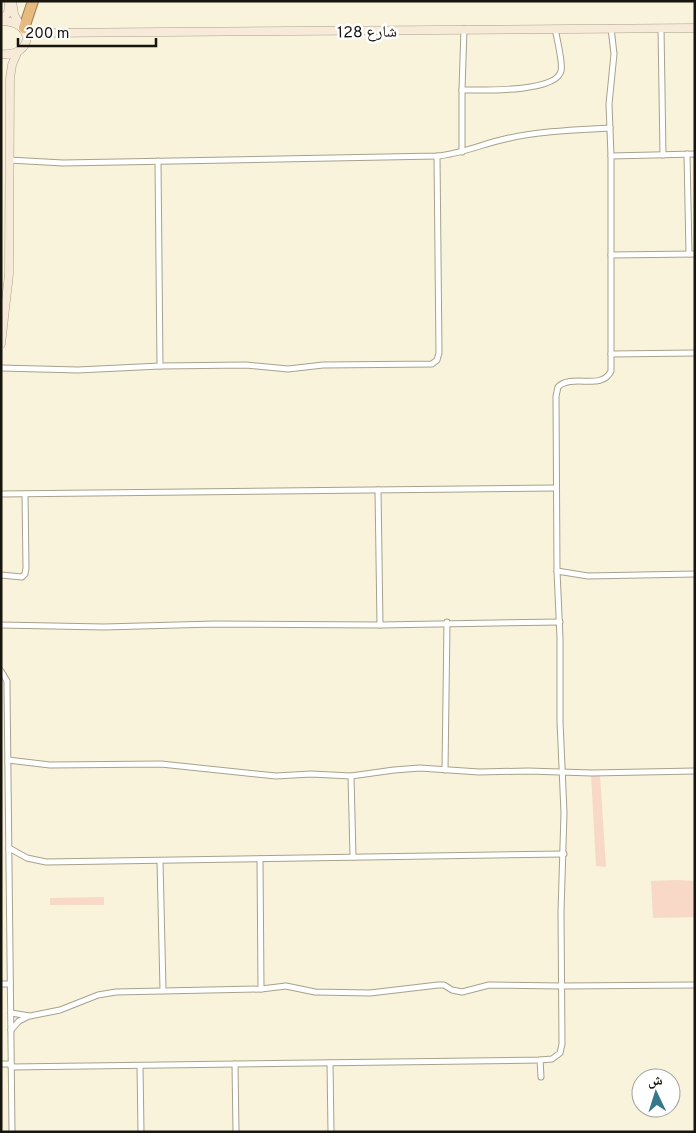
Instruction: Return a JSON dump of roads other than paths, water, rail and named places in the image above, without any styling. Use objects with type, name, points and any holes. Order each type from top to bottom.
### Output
[{"type":"highway","points":[[22,27],[33,1]]},
{"type":"street","points":[[1,20],[8,13],[10,1]]},
{"type":"street","points":[[1,344],[9,274],[10,78],[12,65],[17,53],[22,49],[27,40],[27,35],[14,14],[10,1]]},
{"type":"street","name":"شارع 128","points":[[1,20],[10,21],[40,33],[695,28]]},
{"type":"street","points":[[1,1064],[11,1066],[140,1066],[540,1060],[557,1057],[562,1049],[561,912],[564,854],[560,622],[557,571],[556,391],[565,381],[599,380],[607,378],[611,371],[611,156],[609,104],[614,54],[611,28]]},
{"type":"street","points":[[661,28],[663,155]]},
{"type":"street","points":[[462,90],[527,88],[543,84],[558,76],[562,69],[555,29]]},
{"type":"street","points":[[462,152],[464,30]]},
{"type":"street","name":"شارع 128","points":[[27,40],[40,33]]},
{"type":"street","points":[[1,54],[17,53]]},
{"type":"street","points":[[9,160],[63,163],[437,156],[462,152],[487,143],[520,136],[610,128]]},
{"type":"street","points":[[611,255],[692,254],[686,154]]},
{"type":"street","points":[[611,156],[695,154]]},
{"type":"street","points":[[1,368],[78,370],[160,366],[246,365],[288,369],[323,365],[428,365],[435,363],[438,354],[437,156]]},
{"type":"street","points":[[158,161],[160,366]]},
{"type":"street","points":[[611,354],[695,354]]},
{"type":"street","points":[[1,494],[556,488]]},
{"type":"street","points":[[378,490],[380,624]]},
{"type":"street","points":[[1,575],[22,577],[25,574],[25,494]]},
{"type":"street","points":[[557,571],[588,576],[695,574]]},
{"type":"street","points":[[446,770],[447,622]]},
{"type":"street","points":[[1,625],[104,628],[295,623],[560,622]]},
{"type":"street","points":[[1,671],[6,680],[7,687],[12,1132]]},
{"type":"street","points":[[8,760],[58,765],[161,764],[265,775],[311,774],[351,776],[401,769],[562,772],[695,771]]},
{"type":"street","points":[[351,776],[353,857]]},
{"type":"street","points":[[9,848],[26,858],[46,862],[564,854]]},
{"type":"street","points":[[260,859],[261,989]]},
{"type":"street","points":[[160,861],[163,990]]},
{"type":"street","points":[[1,984],[10,984]]},
{"type":"street","points":[[11,1030],[19,1021],[30,1016],[66,1008],[107,993],[163,990],[261,989],[291,986],[315,992],[364,994],[438,985],[444,985],[452,990],[462,992],[489,984],[562,986],[695,985]]},
{"type":"street","points":[[11,1013],[30,1016]]},
{"type":"street","points":[[540,1060],[541,1076]]},
{"type":"street","points":[[330,1062],[331,1132]]},
{"type":"street","points":[[235,1064],[236,1132]]},
{"type":"street","points":[[140,1066],[141,1132]]}]
